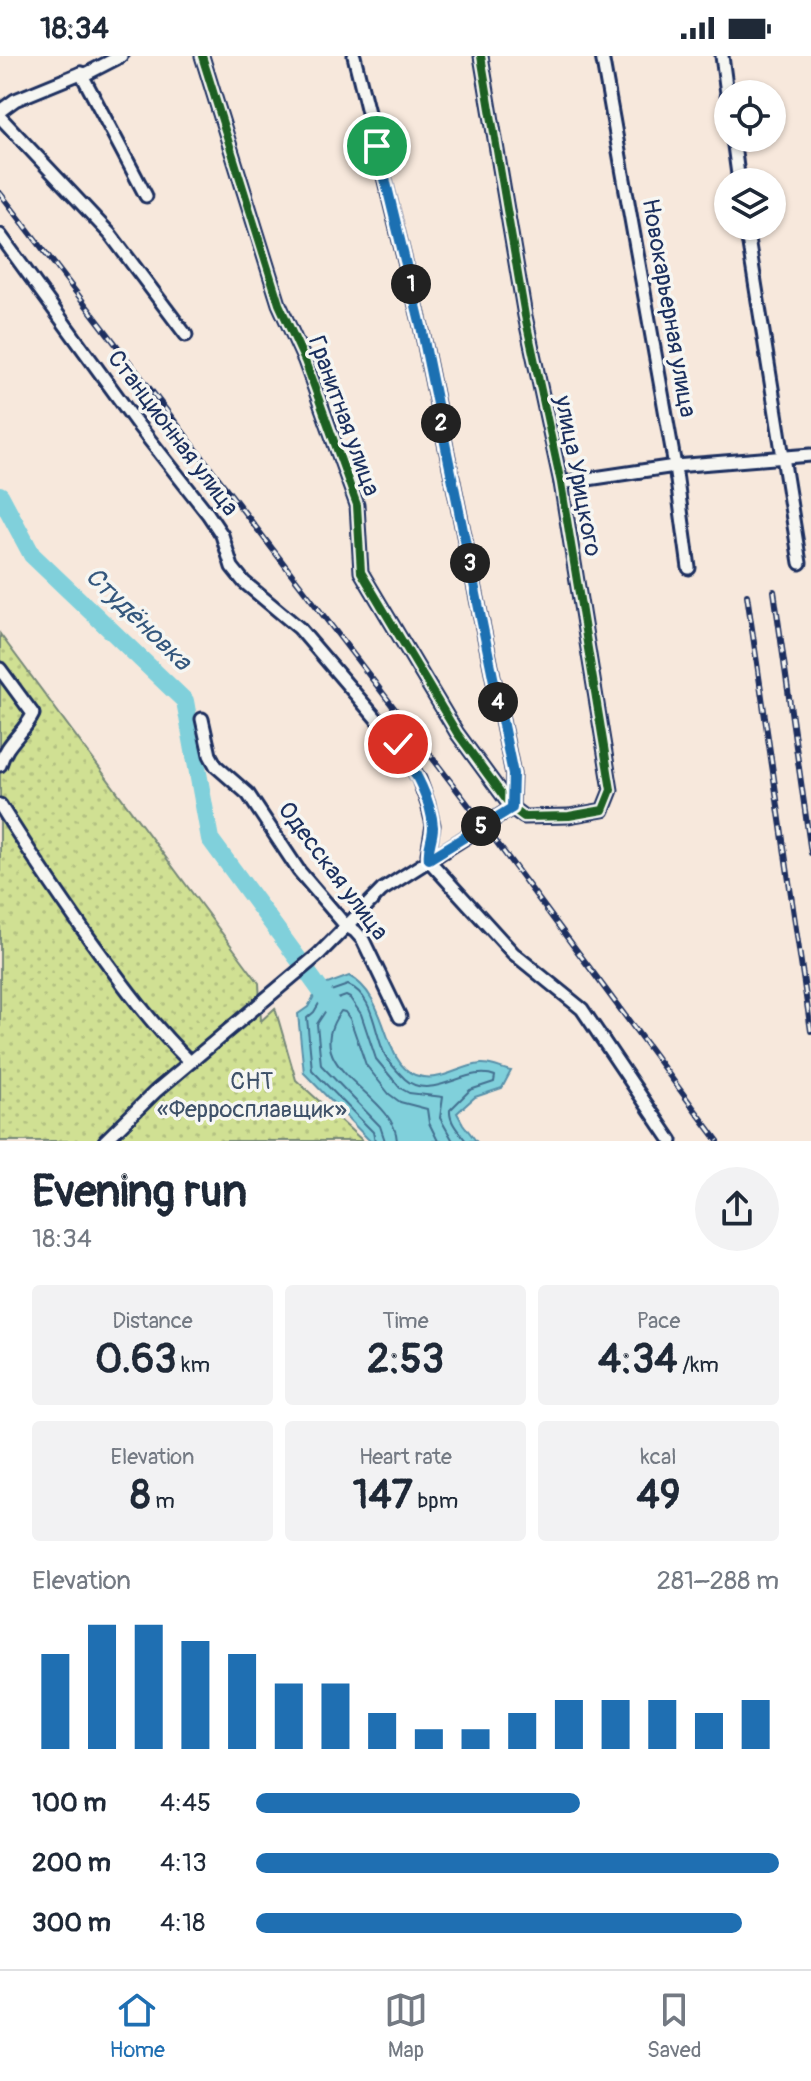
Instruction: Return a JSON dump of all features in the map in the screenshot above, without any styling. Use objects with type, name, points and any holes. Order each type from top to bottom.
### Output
[{"type":"street","points":[[0,111],[15,100],[81,73],[86,74],[121,56]]},
{"type":"street","name":"Гранитная улица","points":[[202,56],[279,304],[305,361],[357,505],[361,572],[457,733],[512,808]]},
{"type":"street","points":[[105,1141],[190,1062],[319,954],[382,890],[512,808],[513,774],[428,357],[354,56]]},
{"type":"street","name":"улица Урицкого","points":[[481,56],[525,316],[561,483],[611,790],[603,810],[569,816],[524,817],[512,808]]},
{"type":"street","name":"Новокарьерная улица","points":[[602,56],[675,466],[689,568]]},
{"type":"street","points":[[722,56],[725,80]]},
{"type":"street","points":[[81,73],[146,196]]},
{"type":"street","points":[[0,117],[110,234],[186,335]]},
{"type":"street","name":"Станционная улица","points":[[0,235],[138,425],[208,514],[222,535],[232,567],[244,582],[299,628],[398,744],[419,779],[428,804],[433,825],[429,859]]},
{"type":"street","points":[[748,240],[800,563]]},
{"type":"street","points":[[561,483],[675,466],[811,455]]},
{"type":"street","points":[[0,669],[33,714],[29,724],[3,753],[0,765]]},
{"type":"street","name":"Одесская улица","points":[[202,719],[210,755],[216,766],[248,794],[299,871],[346,926],[363,940],[400,1017]]},
{"type":"street","points":[[0,805],[37,864],[132,999],[160,1033],[190,1062]]},
{"type":"street","points":[[429,859],[513,953],[582,1009],[671,1141]]},
{"type":"green space","name":"СНТ «Ферросплавщик»","points":[[0,634],[259,983],[261,1021],[275,1008],[296,1080],[363,1141],[0,1141]]},
{"type":"water","points":[[349,976],[372,998],[396,1057],[404,1068],[415,1075],[441,1076],[481,1064],[511,1071],[502,1088],[475,1097],[457,1113],[476,1141],[370,1141],[304,1073],[298,1014],[308,1007],[319,987]]},
{"type":"waterway","name":"Студёновка","points":[[0,495],[32,555],[185,701],[210,839],[299,960]]},
{"type":"waterway","name":"Студёновка","points":[[308,973],[331,1005]]},
{"type":"railway","points":[[0,193],[483,824],[718,1141]]},
{"type":"railway","points":[[774,591],[811,853]]},
{"type":"railway","points":[[747,595],[811,1031]]},
{"type":"cycle path","points":[[202,56],[279,304],[305,361],[357,505],[361,572],[457,733],[512,808],[524,817],[569,816],[603,810],[611,790],[561,483],[525,316],[481,56]]},
{"type":"route","points":[[377,146],[421,326],[513,774],[512,808],[429,859],[433,825],[428,804],[419,779],[398,744]]}]
